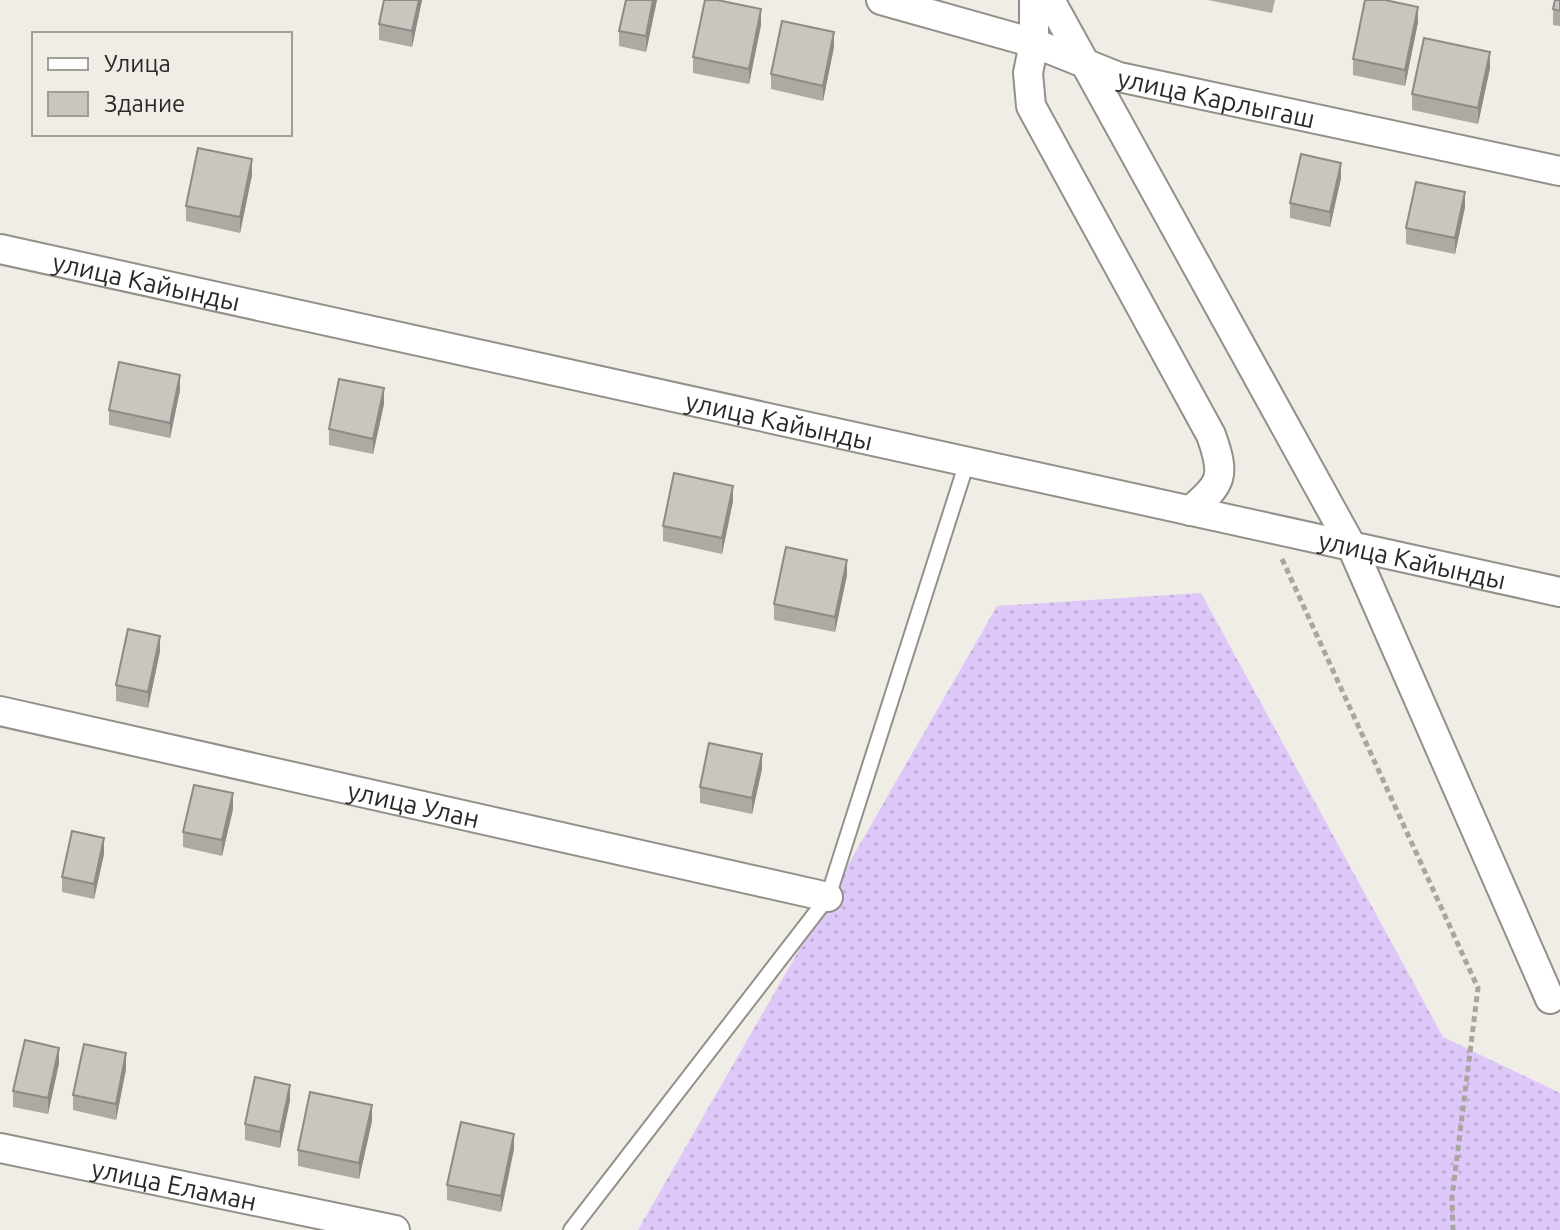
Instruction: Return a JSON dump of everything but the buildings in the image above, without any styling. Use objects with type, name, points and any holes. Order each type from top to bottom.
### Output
[{"type":"street","name":"улица Карлыгаш","points":[[881,0],[1034,43],[1119,77],[1560,171]]},
{"type":"street","points":[[1034,0],[1034,43],[1028,73],[1031,106],[1211,435],[1221,463],[1215,489],[1190,511]]},
{"type":"street","points":[[1050,0],[1352,547],[1550,999]]},
{"type":"street","name":"улица Кайынды","points":[[0,249],[1560,592]]},
{"type":"street","name":"улица Улан","points":[[0,711],[828,897]]},
{"type":"street","name":"улица Еламан","points":[[0,1148],[395,1230]]},
{"type":"lane","points":[[571,1230],[828,897],[967,462]]},
{"type":"path","points":[[1268,528],[1478,988],[1452,1197],[1453,1230]]},
{"type":"shaded area","points":[[1201,593],[1443,1037],[1560,1093],[1560,1230],[638,1230],[997,606]]}]
